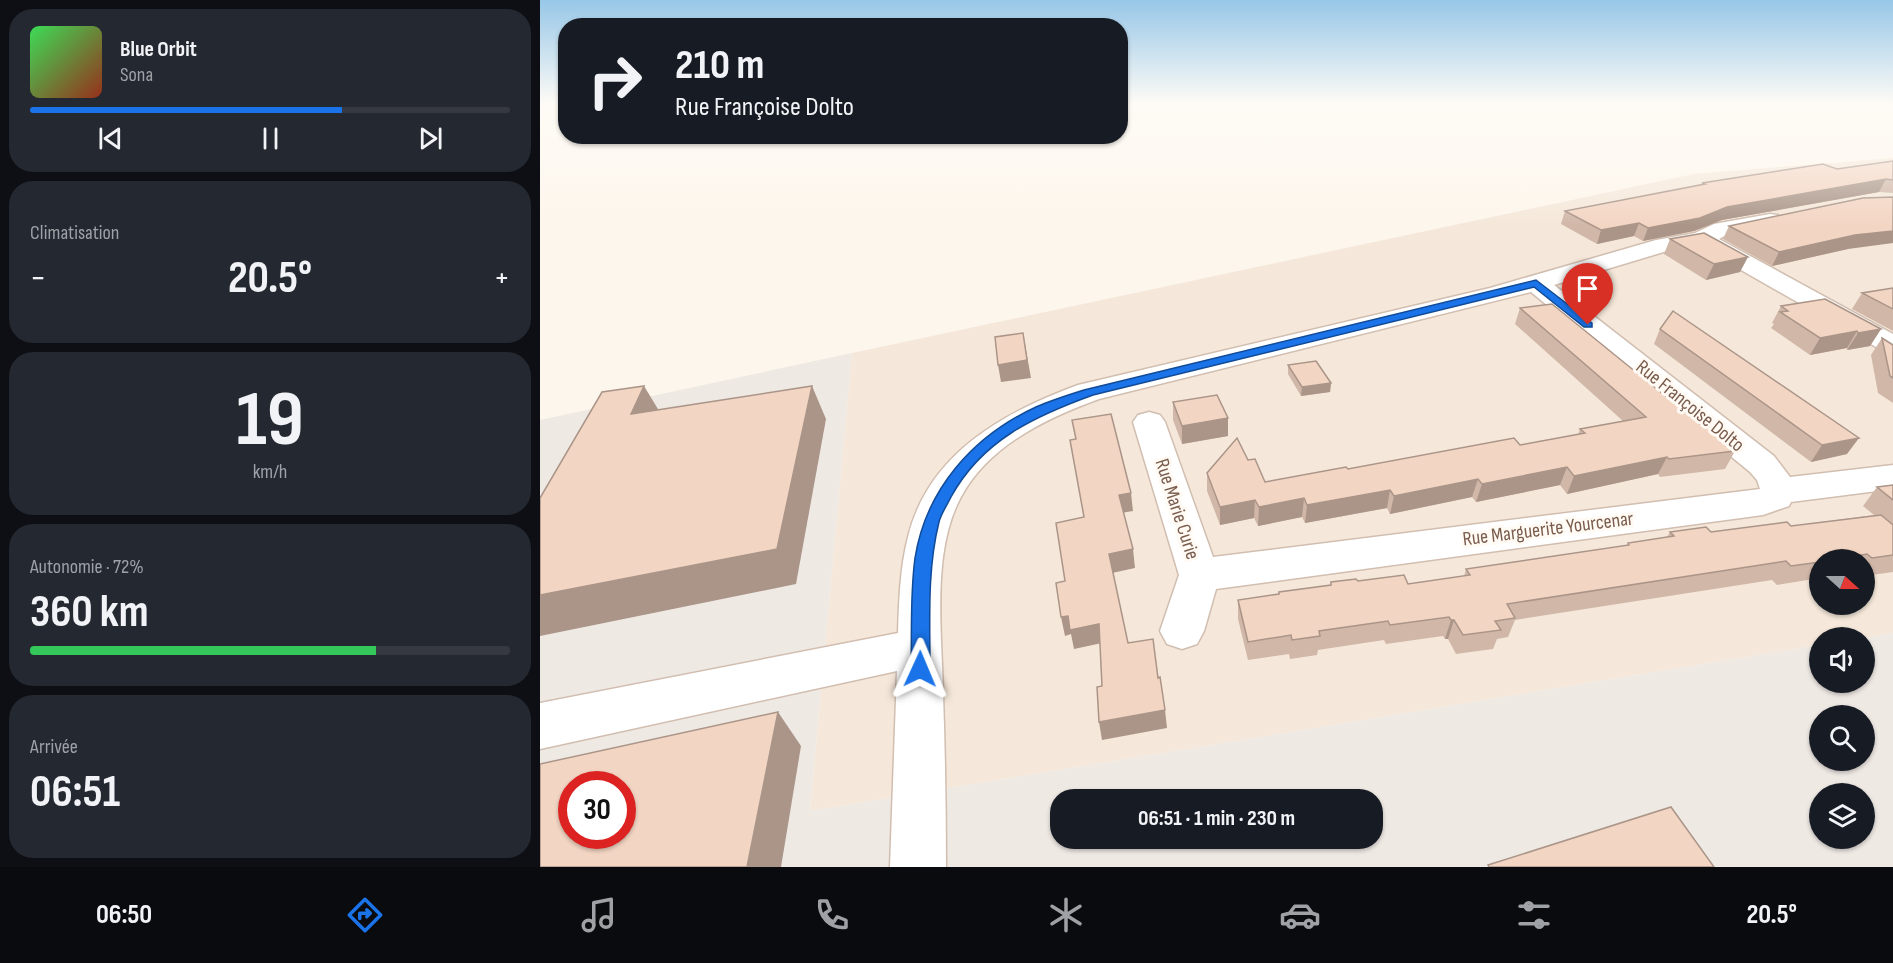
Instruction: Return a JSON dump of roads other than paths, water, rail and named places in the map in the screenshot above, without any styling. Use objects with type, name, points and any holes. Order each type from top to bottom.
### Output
[{"type":"street","points":[[918,867],[923,560],[932,519],[952,483],[967,463],[991,440],[1043,408],[1089,392],[1536,283],[1670,243],[1701,239],[1722,230],[1800,214]]},
{"type":"street","points":[[1701,239],[1893,345]]},
{"type":"street","name":"Rue Françoise Dolto","points":[[1536,283],[1762,464],[1771,472],[1778,491]]},
{"type":"street","name":"Rue Marie Curie","points":[[1149,422],[1199,575],[1182,631]]},
{"type":"street","name":"Rue Marguerite Yourcenar","points":[[1199,575],[1763,502],[1776,497],[1778,491],[1893,477]]},
{"type":"street","points":[[540,726],[921,647]]}]
